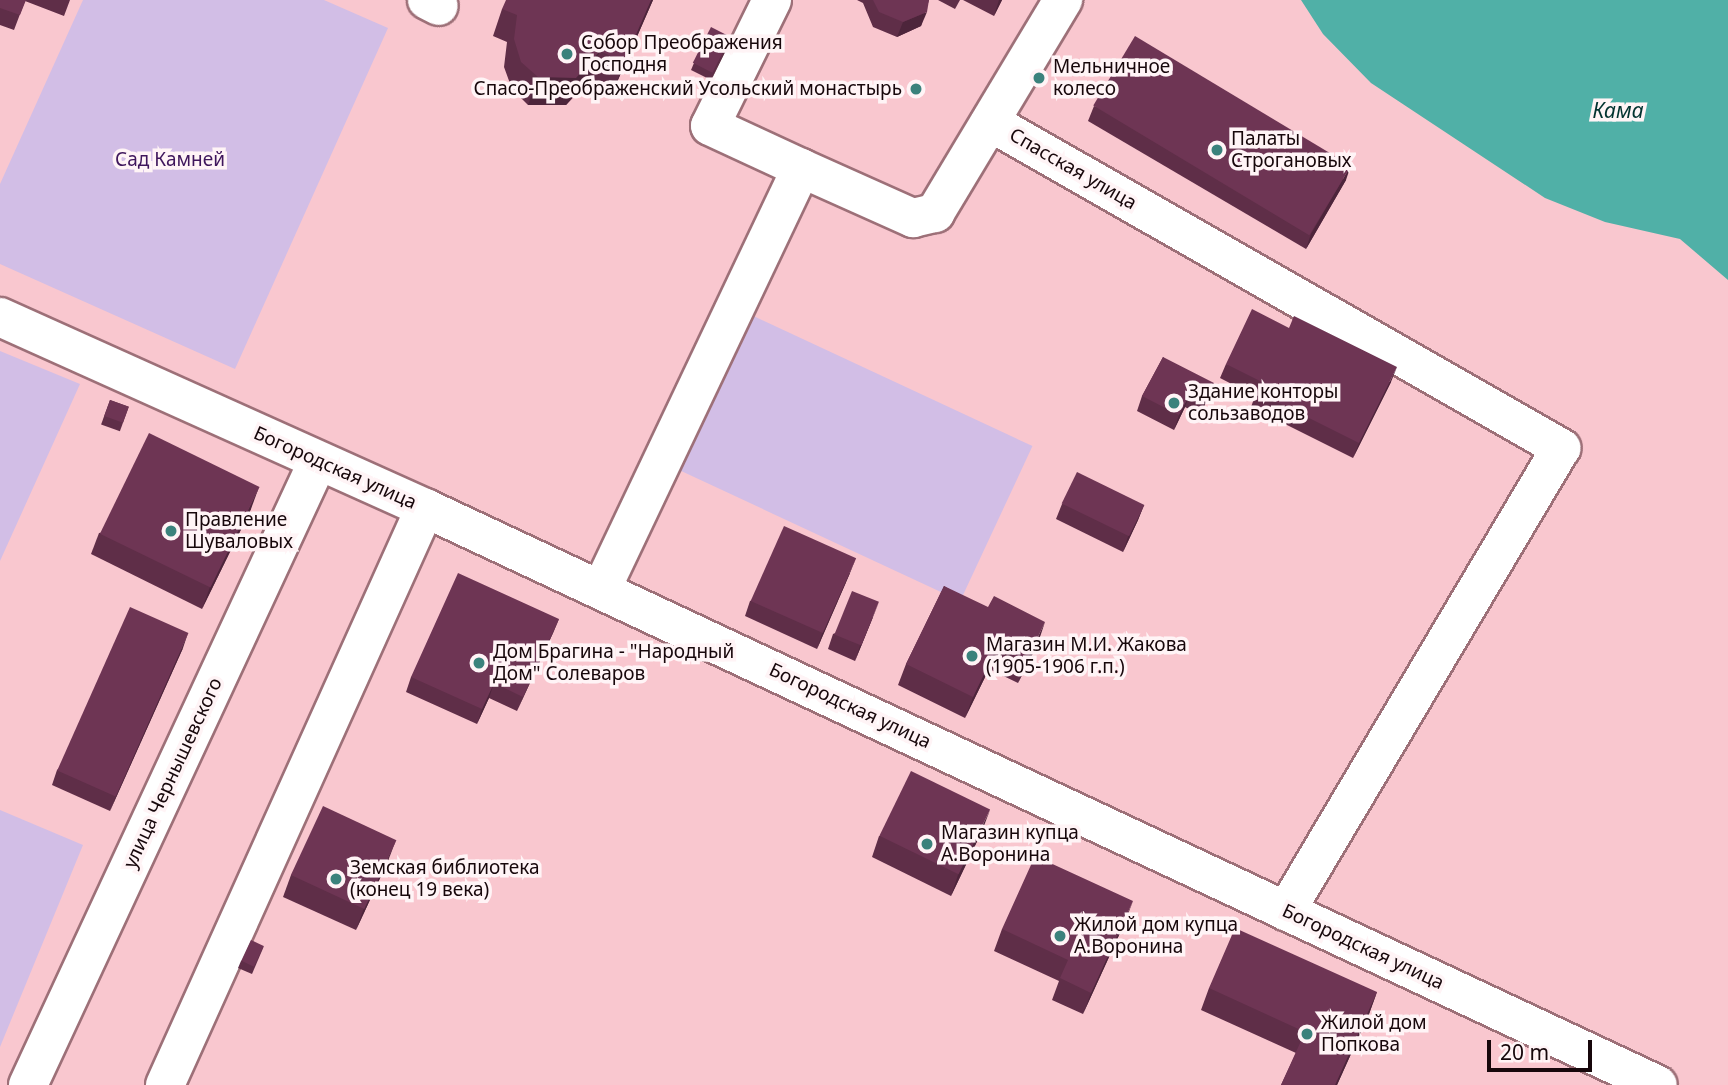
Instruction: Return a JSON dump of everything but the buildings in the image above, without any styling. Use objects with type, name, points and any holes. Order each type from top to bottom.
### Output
[{"type":"street","name":"Спасская улица","points":[[772,0],[710,126],[913,218],[935,213],[990,122],[1561,448],[1286,911]]},
{"type":"street","points":[[990,122],[1063,0]]},
{"type":"street","points":[[601,590],[801,169]]},
{"type":"street","name":"Богородская улица","points":[[0,317],[425,508],[1658,1085]]},
{"type":"street","name":"улица Чернышевского","points":[[28,1085],[318,461]]},
{"type":"street","points":[[165,1085],[425,508]]},
{"type":"green space","name":"Сад Камней","points":[[83,0],[324,0],[388,28],[235,369],[0,264],[0,184]]},
{"type":"green space","points":[[747,313],[1032,446],[960,601],[675,468]]},
{"type":"green space","points":[[0,351],[80,384],[0,561]]},
{"type":"green space","points":[[0,810],[83,845],[0,1047]]},
{"type":"water","name":"Кама","points":[[1301,0],[1728,0],[1728,280],[1680,239],[1605,222],[1545,198],[1371,83],[1323,34]]},
{"type":"place","name":"Собор Преображения Господня","points":[[567,54]]},
{"type":"place","name":"Мельничное колесо","points":[[1039,78]]},
{"type":"place","name":"Спасо-Преображенский Усольский монастырь","points":[[916,89]]},
{"type":"place","name":"Палаты Строгановых","points":[[1217,150]]},
{"type":"place","name":"Здание конторы сользаводов","points":[[1174,403]]},
{"type":"place","name":"Правление Шуваловых","points":[[171,531]]},
{"type":"place","name":"Магазин М.И. Жакова (1905-1906 г.п.)","points":[[972,656]]},
{"type":"place","name":"Дом Брагина - \"Народный Дом\" Солеваров","points":[[479,663]]},
{"type":"place","name":"Магазин купца А.Воронина","points":[[927,844]]},
{"type":"place","name":"Земская библиотека (конец 19 века)","points":[[336,879]]},
{"type":"place","name":"Жилой дом купца А.Воронина","points":[[1060,936]]},
{"type":"place","name":"Жилой дом Попкова","points":[[1307,1034]]}]
